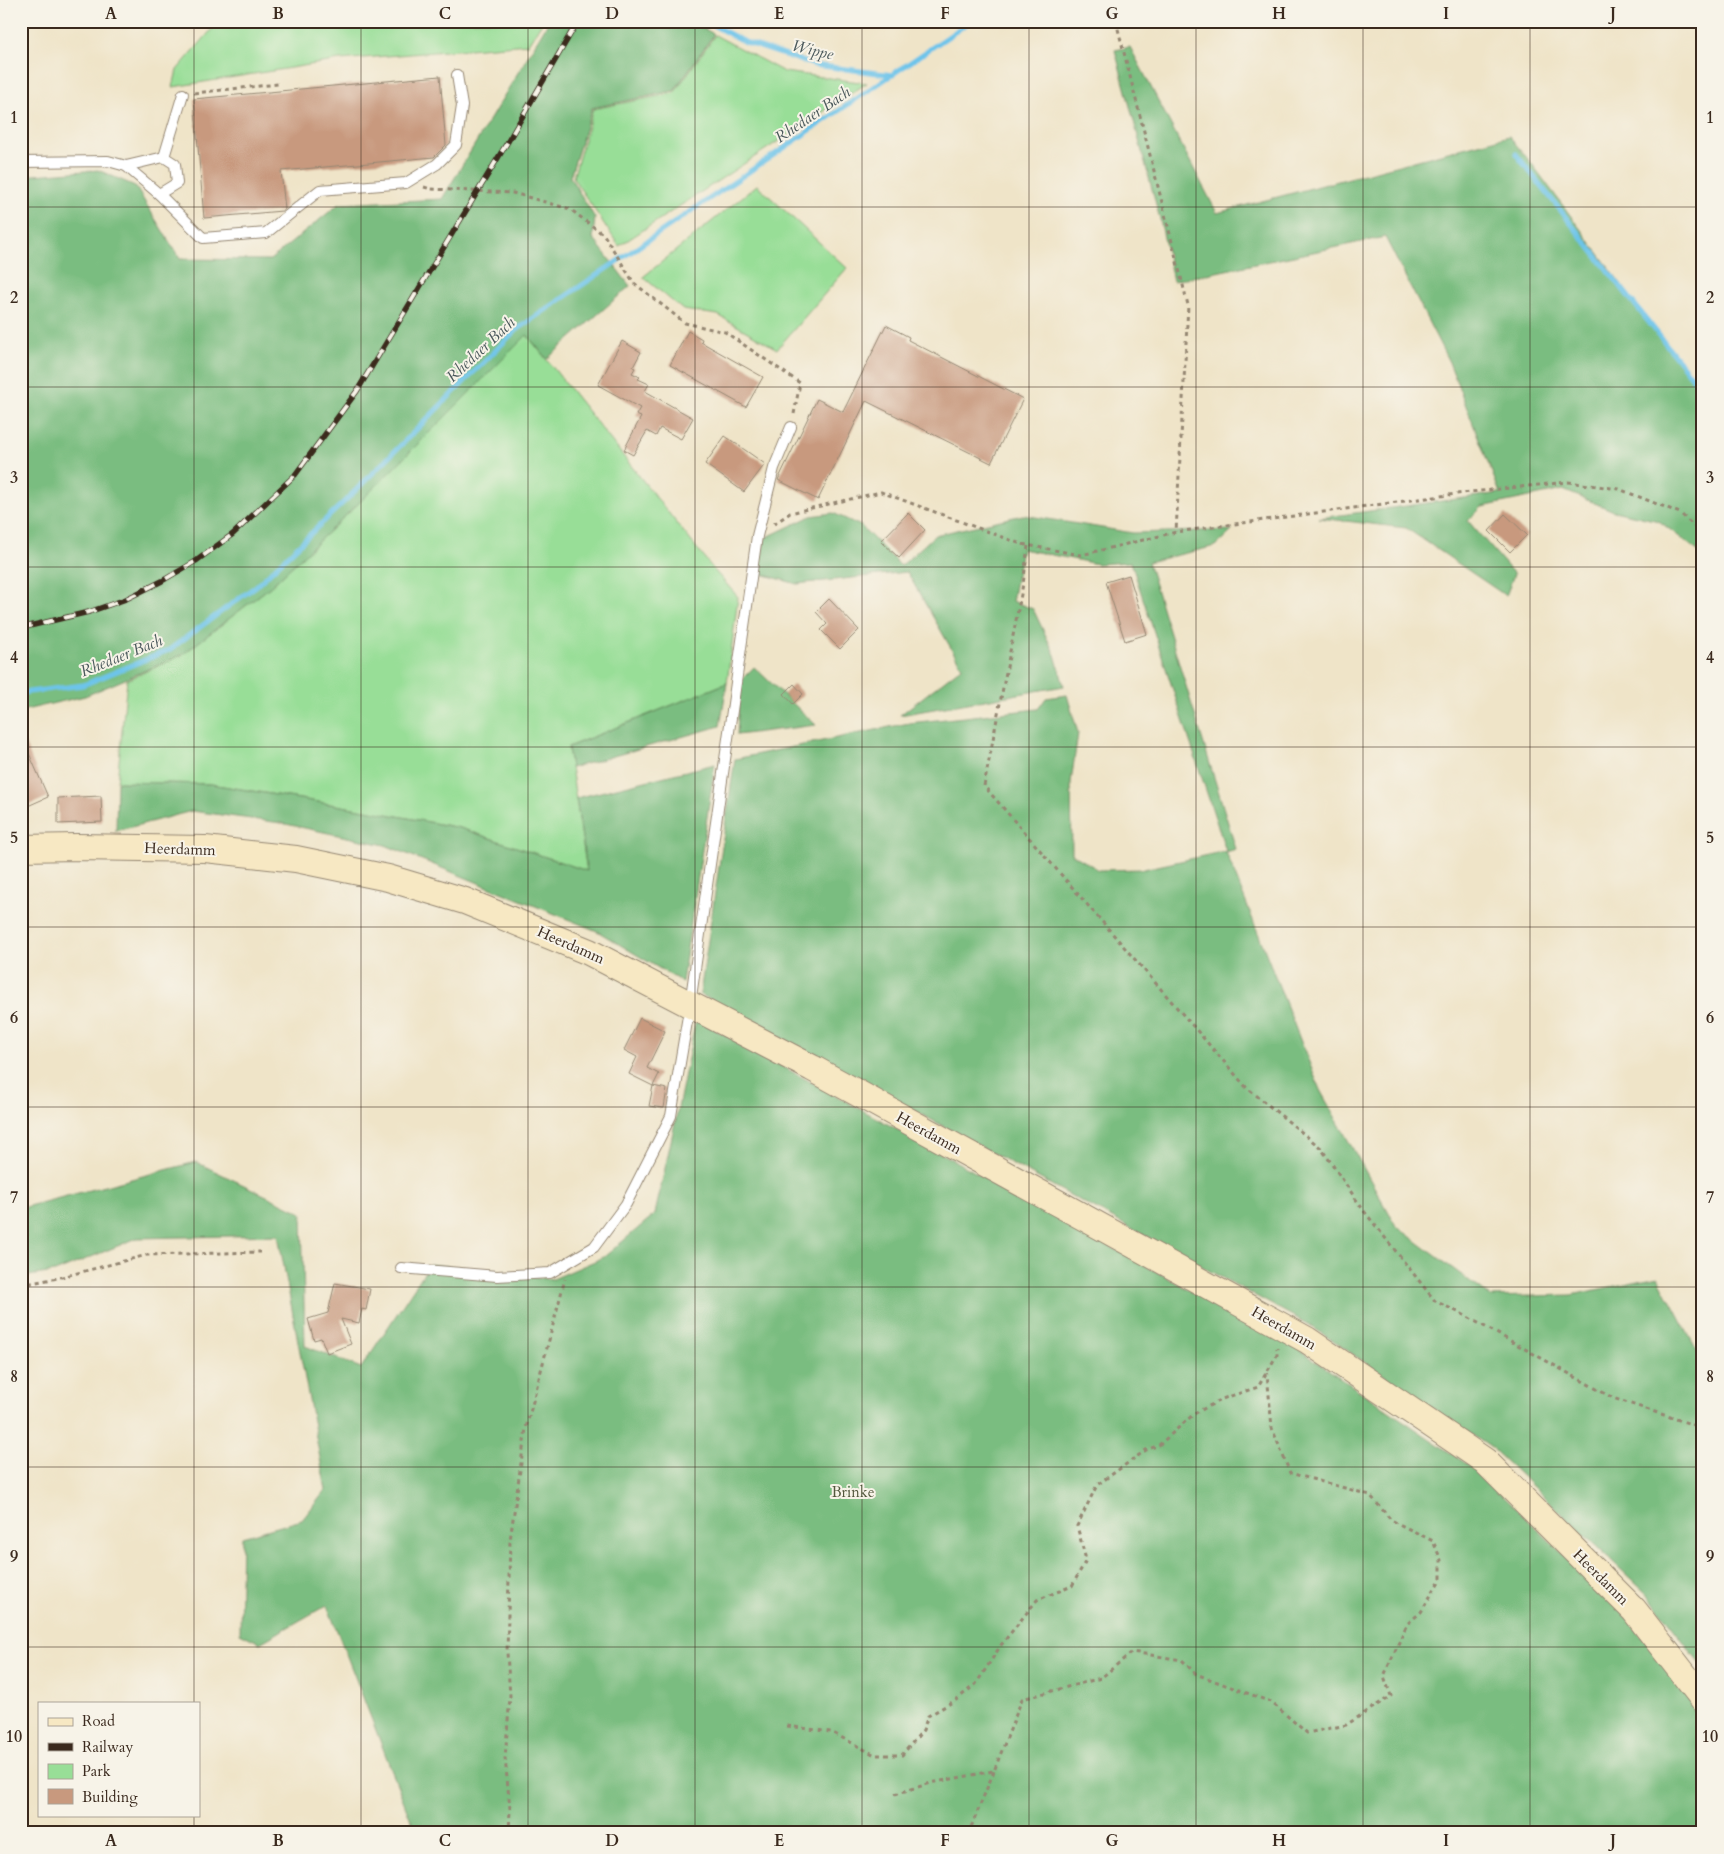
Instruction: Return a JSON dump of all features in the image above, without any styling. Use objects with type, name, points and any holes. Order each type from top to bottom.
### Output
[{"type":"street","name":"Heerdamm","points":[[21,848],[205,849],[296,859],[388,878],[465,901],[589,952],[812,1068],[1307,1340],[1485,1461],[1634,1610],[1703,1699]]},
{"type":"lane","points":[[21,162],[108,161],[126,166],[159,194],[203,238],[266,232],[320,190],[406,183],[437,164],[456,146],[462,106],[457,75]]},
{"type":"lane","points":[[164,157],[183,94]]},
{"type":"lane","points":[[126,166],[164,157],[175,164],[177,183],[159,194]]},
{"type":"lane","points":[[401,1268],[496,1276],[550,1273],[570,1262],[594,1247],[626,1204],[671,1116],[690,1004],[757,536],[774,468],[791,427]]},
{"type":"path","points":[[1116,21],[1188,305],[1176,532]]},
{"type":"path","points":[[183,94],[278,84]]},
{"type":"path","points":[[406,183],[431,189],[513,194],[570,209],[604,235],[634,283],[685,323],[725,332],[800,383],[791,427]]},
{"type":"path","points":[[757,536],[790,512],[882,492],[1021,544],[1082,555],[1176,532],[1471,492],[1568,482],[1620,489],[1680,514],[1703,535]]},
{"type":"path","points":[[1028,546],[1023,584],[984,786],[1246,1087],[1321,1148],[1364,1212],[1435,1301],[1462,1314],[1613,1398],[1703,1428]]},
{"type":"path","points":[[21,1285],[58,1278],[146,1255],[260,1252]]},
{"type":"path","points":[[509,1833],[510,1809],[505,1758],[510,1696],[507,1653],[510,1540],[526,1428],[570,1262]]},
{"type":"path","points":[[787,1726],[832,1732],[875,1755],[902,1755],[923,1730],[928,1716],[956,1700],[976,1684],[1001,1645],[1037,1600],[1072,1586],[1086,1560],[1077,1526],[1097,1485],[1146,1450],[1159,1445],[1194,1414],[1222,1399],[1258,1387],[1278,1355],[1275,1322]]},
{"type":"path","points":[[966,1833],[972,1825],[1022,1699],[1101,1678],[1132,1652],[1182,1660],[1196,1674],[1271,1702],[1307,1733],[1346,1725],[1391,1696],[1384,1676],[1408,1624],[1421,1612],[1441,1578],[1441,1560],[1433,1541],[1391,1520],[1370,1495],[1290,1473],[1272,1428],[1267,1372]]},
{"type":"path","points":[[895,1794],[931,1783],[994,1771]]},
{"type":"green space","points":[[219,21],[543,21],[528,44],[340,60],[173,87],[177,70]]},
{"type":"green space","points":[[549,21],[690,21],[714,34],[674,91],[592,108],[570,177],[595,218],[593,238],[630,286],[547,359],[527,335],[361,501],[270,587],[182,655],[85,696],[21,711],[21,176],[98,170],[135,186],[180,259],[270,260],[339,204],[442,199]]},
{"type":"green space","points":[[715,35],[784,72],[867,83],[619,246],[573,178],[593,109],[674,93]]},
{"type":"green space","points":[[1130,47],[1217,213],[1509,136],[1532,164],[1703,394],[1703,555],[1659,521],[1614,511],[1563,490],[1482,507],[1468,521],[1514,574],[1506,596],[1406,528],[1319,518],[1500,493],[1449,362],[1385,237],[1173,281],[1161,223],[1115,50]]},
{"type":"green space","points":[[757,185],[847,268],[777,349],[718,315],[683,310],[643,277]]},
{"type":"green space","points":[[527,335],[714,570],[738,597],[727,683],[568,747],[587,871],[460,828],[371,811],[211,784],[117,782],[127,680],[182,655],[270,587],[361,501]]},
{"type":"green space","points":[[833,513],[861,526],[901,566],[935,535],[1023,515],[1133,533],[1233,530],[1216,546],[1148,562],[1236,849],[1226,852],[1320,1090],[1396,1226],[1491,1297],[1571,1295],[1658,1277],[1703,1362],[1703,1667],[1647,1594],[1493,1449],[1311,1326],[700,994],[735,759],[909,723],[1038,709],[1046,698],[1067,695],[1078,733],[1071,782],[1072,854],[1099,870],[1144,869],[1226,851],[1131,562],[1097,564],[1022,549],[1012,601],[1033,609],[1055,655],[1064,686],[900,715],[962,667],[907,572],[797,584],[758,573],[765,538],[811,516]]},
{"type":"green space","points":[[754,667],[816,725],[737,735],[740,681]]},
{"type":"green space","points":[[727,683],[720,726],[571,768],[568,747]]},
{"type":"green space","points":[[715,764],[682,982],[597,931],[385,845],[281,823],[192,811],[116,831],[117,782],[211,784],[460,828],[587,871],[576,798]]},
{"type":"green space","name":"Brinke","points":[[696,1019],[1301,1351],[1477,1471],[1622,1610],[1703,1716],[1703,1833],[416,1833],[327,1605],[260,1643],[240,1633],[242,1537],[302,1520],[326,1490],[278,1235],[137,1238],[55,1272],[21,1277],[21,1208],[196,1162],[302,1213],[305,1346],[361,1368],[430,1264],[553,1279],[604,1257],[655,1214]]},
{"type":"building","points":[[440,76],[446,145],[434,157],[281,171],[285,209],[282,211],[204,218],[194,99]]},
{"type":"building","points":[[886,325],[909,337],[908,340],[1023,399],[991,463],[866,401],[818,500],[778,480],[817,399],[843,412]]},
{"type":"building","points":[[688,331],[702,339],[701,342],[763,377],[746,407],[670,365]]},
{"type":"building","points":[[622,341],[641,352],[632,373],[640,377],[638,379],[649,384],[645,391],[693,418],[681,439],[660,428],[656,436],[647,431],[633,455],[624,450],[641,417],[636,415],[640,408],[598,385]]},
{"type":"building","points":[[725,436],[765,464],[744,492],[705,464]]},
{"type":"building","points":[[908,513],[925,530],[899,558],[881,541]]},
{"type":"building","points":[[1505,514],[1527,535],[1510,552],[1489,531]]},
{"type":"building","points":[[1129,575],[1147,634],[1125,641],[1106,582]]},
{"type":"building","points":[[829,599],[859,630],[840,649],[821,630],[827,624],[816,612]]},
{"type":"building","points":[[794,684],[803,694],[793,704],[784,694]]},
{"type":"building","points":[[21,735],[48,797],[21,809]]},
{"type":"building","points":[[101,796],[102,822],[58,824],[58,798]]},
{"type":"building","points":[[640,1018],[665,1031],[647,1068],[659,1074],[653,1086],[629,1074],[637,1057],[624,1050]]},
{"type":"building","points":[[653,1086],[667,1089],[664,1108],[649,1106]]},
{"type":"building","points":[[335,1283],[370,1289],[366,1310],[362,1309],[359,1323],[341,1319],[351,1344],[327,1353],[321,1338],[314,1340],[308,1319],[328,1313]]},
{"type":"waterway","name":"Wippe","points":[[705,21],[745,42],[814,65],[893,75]]},
{"type":"waterway","name":"Rhedaer Bach","points":[[21,693],[83,685],[169,650],[256,586],[346,500],[516,330],[971,21]]},
{"type":"waterway","points":[[1516,154],[1703,391]]},
{"type":"railway","points":[[21,628],[89,612],[126,599],[162,581],[196,561],[233,534],[295,475],[357,391],[507,143],[578,21]]}]
